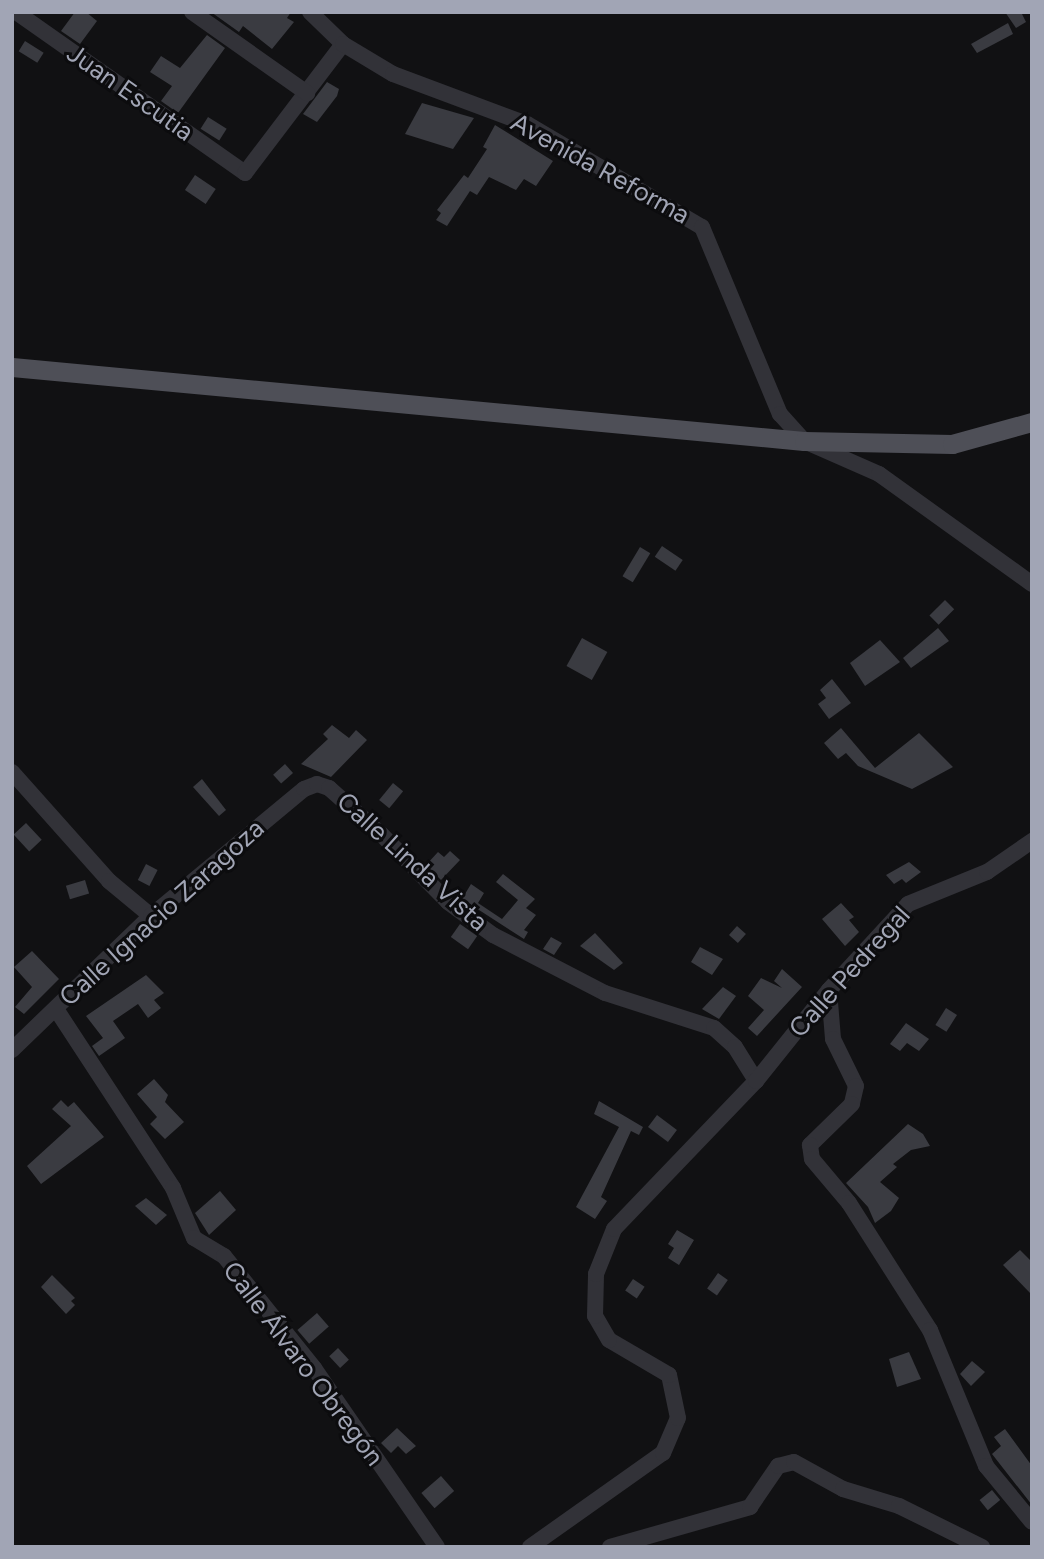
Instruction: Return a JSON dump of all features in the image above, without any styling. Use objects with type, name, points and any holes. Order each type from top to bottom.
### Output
[{"type":"main road","points":[[12,367],[804,441],[952,444],[1032,422]]},
{"type":"street","name":"Juan Escutia","points":[[16,12],[245,173],[307,93]]},
{"type":"street","points":[[192,12],[307,93],[343,44]]},
{"type":"street","name":"Avenida Reforma","points":[[310,12],[343,44],[393,74],[527,124],[702,227],[780,414],[804,441],[880,474],[1032,584]]},
{"type":"street","points":[[12,772],[109,881],[151,916]]},
{"type":"street","name":"Calle Ignacio Zaragoza","points":[[12,1050],[151,916],[304,789],[317,784]]},
{"type":"street","name":"Calle Linda Vista","points":[[317,784],[329,788],[382,835],[448,902],[493,935],[605,993],[715,1028],[735,1047],[756,1081]]},
{"type":"street","name":"Calle Pedregal","points":[[530,1547],[663,1453],[678,1418],[669,1375],[609,1340],[595,1316],[596,1274],[614,1229],[756,1081],[829,990],[908,904],[987,872],[1032,841]]},
{"type":"street","points":[[829,990],[833,1039],[856,1086],[852,1104],[810,1145],[812,1159],[849,1203],[930,1330],[986,1466],[1032,1521]]},
{"type":"street","name":"Calle Álvaro Obregón","points":[[56,1009],[173,1188],[194,1238],[224,1256],[314,1368],[437,1547]]},
{"type":"street","points":[[610,1547],[750,1507],[778,1466],[794,1462],[843,1489],[899,1506],[982,1547]]},
{"type":"building","points":[[75,12],[86,12],[97,21],[80,44],[61,31]]},
{"type":"building","points":[[211,12],[291,12],[287,18],[294,22],[272,49],[243,26],[239,32]]},
{"type":"building","points":[[1005,12],[1021,12],[1026,22],[1016,28]]},
{"type":"building","points":[[1008,23],[1013,34],[977,53],[971,44]]},
{"type":"building","points":[[207,35],[225,48],[178,113],[161,101],[172,86],[150,72],[161,56],[180,68]]},
{"type":"building","points":[[25,41],[44,53],[37,63],[19,51]]},
{"type":"building","points":[[327,82],[339,89],[337,96],[317,122],[303,114]]},
{"type":"building","points":[[422,103],[474,118],[453,149],[405,134]]},
{"type":"building","points":[[208,117],[227,129],[219,141],[201,129]]},
{"type":"building","points":[[495,125],[553,161],[536,186],[524,179],[516,190],[489,177],[477,195],[470,191],[447,226],[436,220],[441,213],[437,210],[464,175],[468,178],[487,149],[483,147]]},
{"type":"building","points":[[195,175],[216,189],[206,204],[185,190]]},
{"type":"building","points":[[662,546],[683,560],[675,571],[655,557]]},
{"type":"building","points":[[640,547],[650,553],[633,582],[622,576]]},
{"type":"building","points":[[945,600],[954,609],[939,625],[929,616]]},
{"type":"building","points":[[938,628],[949,641],[911,668],[903,658]]},
{"type":"building","points":[[582,638],[607,652],[592,680],[566,666]]},
{"type":"building","points":[[880,640],[900,662],[865,686],[850,663]]},
{"type":"building","points":[[832,679],[851,703],[829,719],[818,704],[826,698],[820,690]]},
{"type":"building","points":[[332,725],[349,738],[356,730],[367,740],[331,777],[301,764],[328,739],[323,734]]},
{"type":"building","points":[[841,728],[875,768],[919,733],[953,767],[912,789],[858,766],[846,753],[838,759],[824,743]]},
{"type":"building","points":[[285,764],[293,773],[281,784],[273,775]]},
{"type":"building","points":[[202,779],[226,810],[219,816],[193,787]]},
{"type":"building","points":[[393,783],[403,791],[389,808],[379,800]]},
{"type":"building","points":[[26,823],[42,840],[29,851],[14,835]]},
{"type":"building","points":[[450,851],[460,860],[441,880],[426,865],[438,852],[444,857]]},
{"type":"building","points":[[909,862],[921,872],[906,883],[902,879],[894,884],[886,875]]},
{"type":"building","points":[[146,864],[158,870],[149,886],[138,880]]},
{"type":"building","points":[[503,874],[535,899],[526,908],[536,915],[524,930],[528,932],[524,939],[462,899],[471,884],[484,893],[478,903],[502,919],[518,900],[496,882]]},
{"type":"building","points":[[85,880],[89,893],[70,899],[66,886]]},
{"type":"building","points":[[841,903],[854,917],[849,920],[859,932],[845,946],[822,919]]},
{"type":"building","points":[[460,924],[477,936],[468,949],[451,937]]},
{"type":"building","points":[[737,926],[746,934],[738,943],[729,935]]},
{"type":"building","points":[[595,933],[623,963],[614,970],[580,946]]},
{"type":"building","points":[[551,937],[562,943],[554,955],[543,949]]},
{"type":"building","points":[[700,947],[723,959],[712,975],[691,962]]},
{"type":"building","points":[[32,951],[59,979],[24,1014],[15,1007],[32,987],[14,967]]},
{"type":"building","points":[[782,969],[802,987],[757,1036],[748,1028],[764,1010],[748,996],[761,978],[782,988],[774,981]]},
{"type":"building","points":[[146,975],[164,993],[154,1000],[161,1008],[148,1018],[138,1004],[113,1021],[125,1038],[99,1056],[92,1046],[103,1038],[86,1016]]},
{"type":"building","points":[[723,987],[736,996],[719,1019],[702,1009]]},
{"type":"building","points":[[946,1008],[957,1015],[946,1032],[935,1025]]},
{"type":"building","points":[[906,1023],[929,1039],[919,1051],[907,1043],[900,1051],[890,1044]]},
{"type":"building","points":[[154,1079],[168,1095],[165,1102],[184,1122],[165,1139],[150,1124],[157,1117],[137,1094]]},
{"type":"building","points":[[61,1100],[68,1107],[74,1102],[104,1137],[41,1184],[27,1166],[71,1126],[52,1109]]},
{"type":"building","points":[[599,1101],[643,1127],[639,1135],[631,1131],[601,1197],[607,1201],[595,1219],[576,1207],[619,1127],[594,1114]]},
{"type":"building","points":[[657,1115],[677,1130],[668,1142],[648,1127]]},
{"type":"building","points":[[908,1124],[923,1134],[930,1146],[911,1150],[893,1164],[897,1167],[880,1182],[899,1198],[891,1211],[875,1223],[868,1207],[846,1183]]},
{"type":"building","points":[[220,1191],[236,1210],[209,1235],[195,1213]]},
{"type":"building","points":[[146,1198],[167,1215],[156,1225],[135,1206]]},
{"type":"building","points":[[677,1230],[694,1240],[679,1265],[668,1258],[674,1248],[668,1244]]},
{"type":"building","points":[[1020,1250],[1032,1262],[1032,1295],[1003,1265]]},
{"type":"building","points":[[718,1273],[728,1280],[717,1295],[707,1289]]},
{"type":"building","points":[[52,1275],[75,1298],[71,1301],[75,1305],[66,1314],[41,1287]]},
{"type":"building","points":[[633,1279],[645,1287],[637,1298],[625,1291]]},
{"type":"building","points":[[317,1313],[329,1327],[309,1344],[297,1330]]},
{"type":"building","points":[[338,1348],[349,1360],[340,1368],[329,1356]]},
{"type":"building","points":[[909,1352],[921,1379],[897,1387],[889,1359]]},
{"type":"building","points":[[972,1361],[985,1372],[971,1386],[960,1374]]},
{"type":"building","points":[[397,1428],[416,1446],[406,1454],[398,1446],[391,1453],[381,1443]]},
{"type":"building","points":[[1005,1429],[1032,1466],[1032,1505],[992,1454],[1001,1446],[994,1437]]},
{"type":"building","points":[[441,1476],[454,1491],[434,1508],[421,1493]]},
{"type":"building","points":[[992,1490],[1000,1500],[988,1510],[980,1500]]}]
